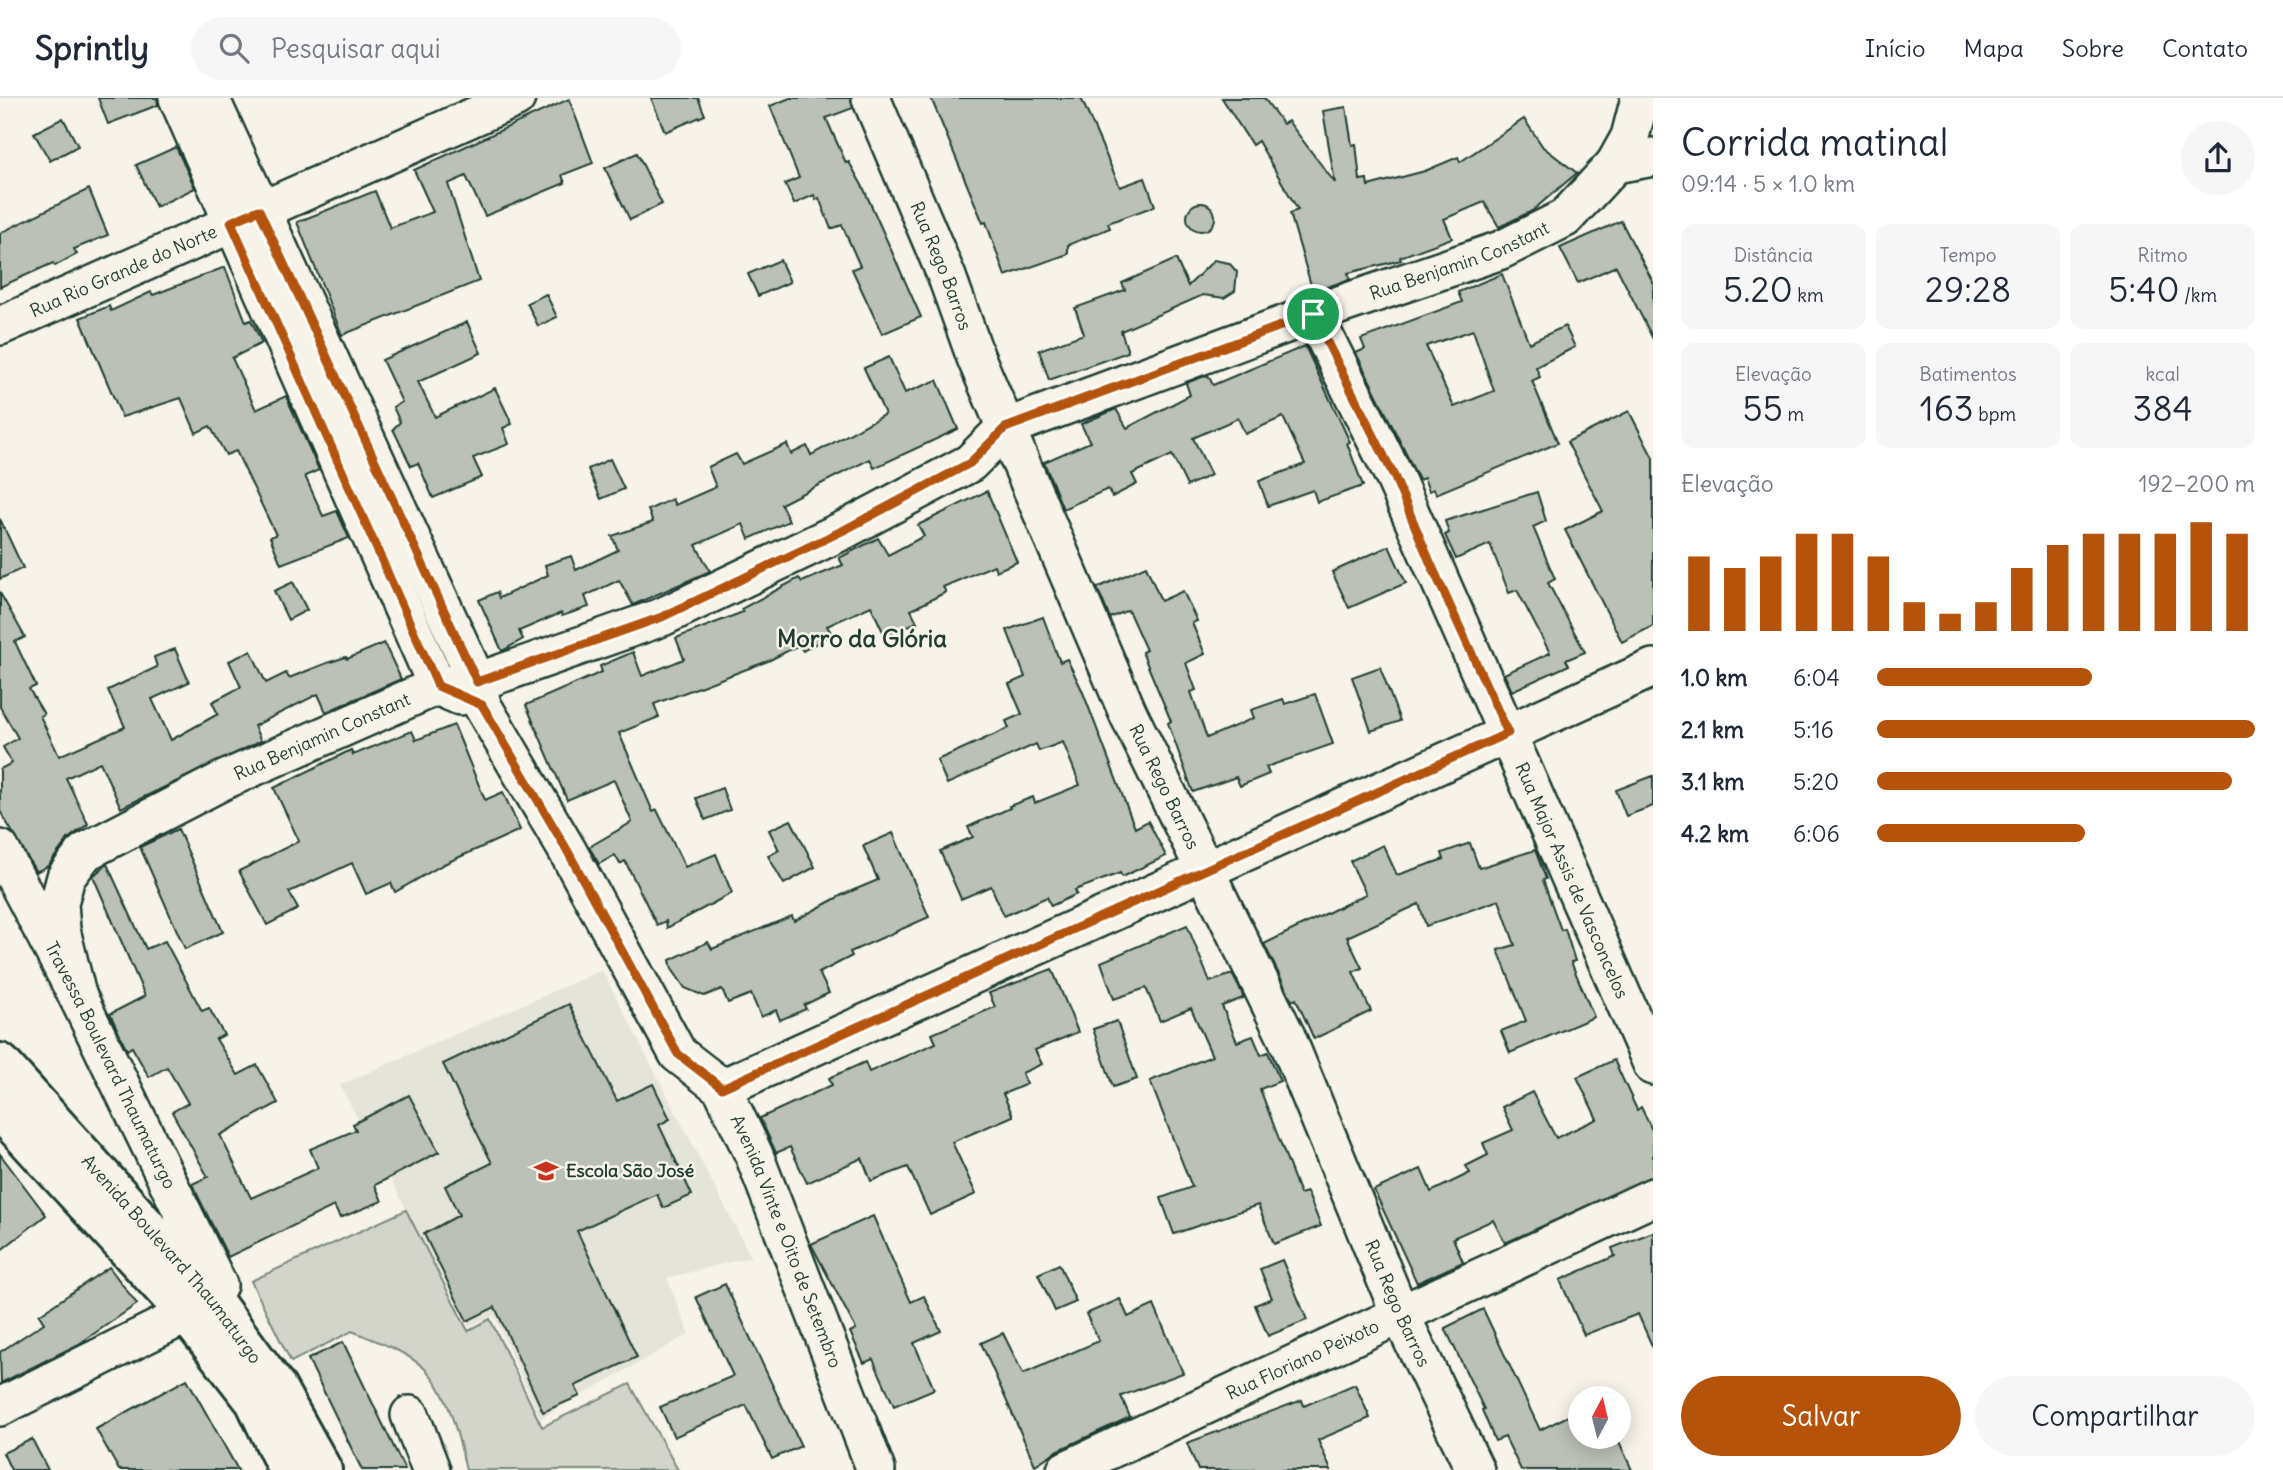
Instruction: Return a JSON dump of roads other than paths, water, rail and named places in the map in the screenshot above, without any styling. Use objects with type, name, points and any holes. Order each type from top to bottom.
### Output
[{"type":"main road","name":"Avenida Boulevard Thaumaturgo","points":[[0,1063],[205,1299],[275,1387],[322,1470]]},
{"type":"main road","name":"Avenida Boulevard Thaumaturgo","points":[[0,1110],[205,1299],[288,1470]]},
{"type":"street","name":"Avenida Vinte e Oito de Setembro","points":[[178,98],[245,216],[479,694],[678,1054],[722,1088],[754,1155],[876,1470]]},
{"type":"street","name":"Avenida Vinte e Oito de Setembro","points":[[209,98],[245,216],[438,686]]},
{"type":"street","name":"Rua Rio Grande do Norte","points":[[0,326],[516,98]]},
{"type":"street","name":"Rua Rego Barros","points":[[871,98],[933,243],[1005,428],[1128,713],[1286,1036],[1401,1316],[1475,1470]]},
{"type":"street","name":"Rua Benjamin Constant","points":[[77,995],[61,930],[60,903],[66,877],[85,852],[222,781],[438,686],[479,694],[662,617],[821,541],[970,463],[1005,428],[1313,314],[1511,245],[1565,218],[1615,164],[1630,137],[1640,98]]},
{"type":"street","points":[[1615,164],[1653,157]]},
{"type":"street","name":"Rua Major Assis de Vasconcelos","points":[[1313,314],[1395,478],[1653,1066]]},
{"type":"street","points":[[722,1088],[1653,668]]},
{"type":"street","name":"Travessa Boulevard Thaumaturgo","points":[[0,849],[77,995],[205,1299]]},
{"type":"street","name":"Rua Floriano Peixoto","points":[[1066,1470],[1653,1197]]},
{"type":"street","points":[[0,1407],[205,1299]]},
{"type":"street","points":[[410,1415],[431,1470]]},
{"type":"place","name":"Escola São José","points":[[546,1171]]},
{"type":"district","name":"Morro da Glória","points":[[862,639]]}]
